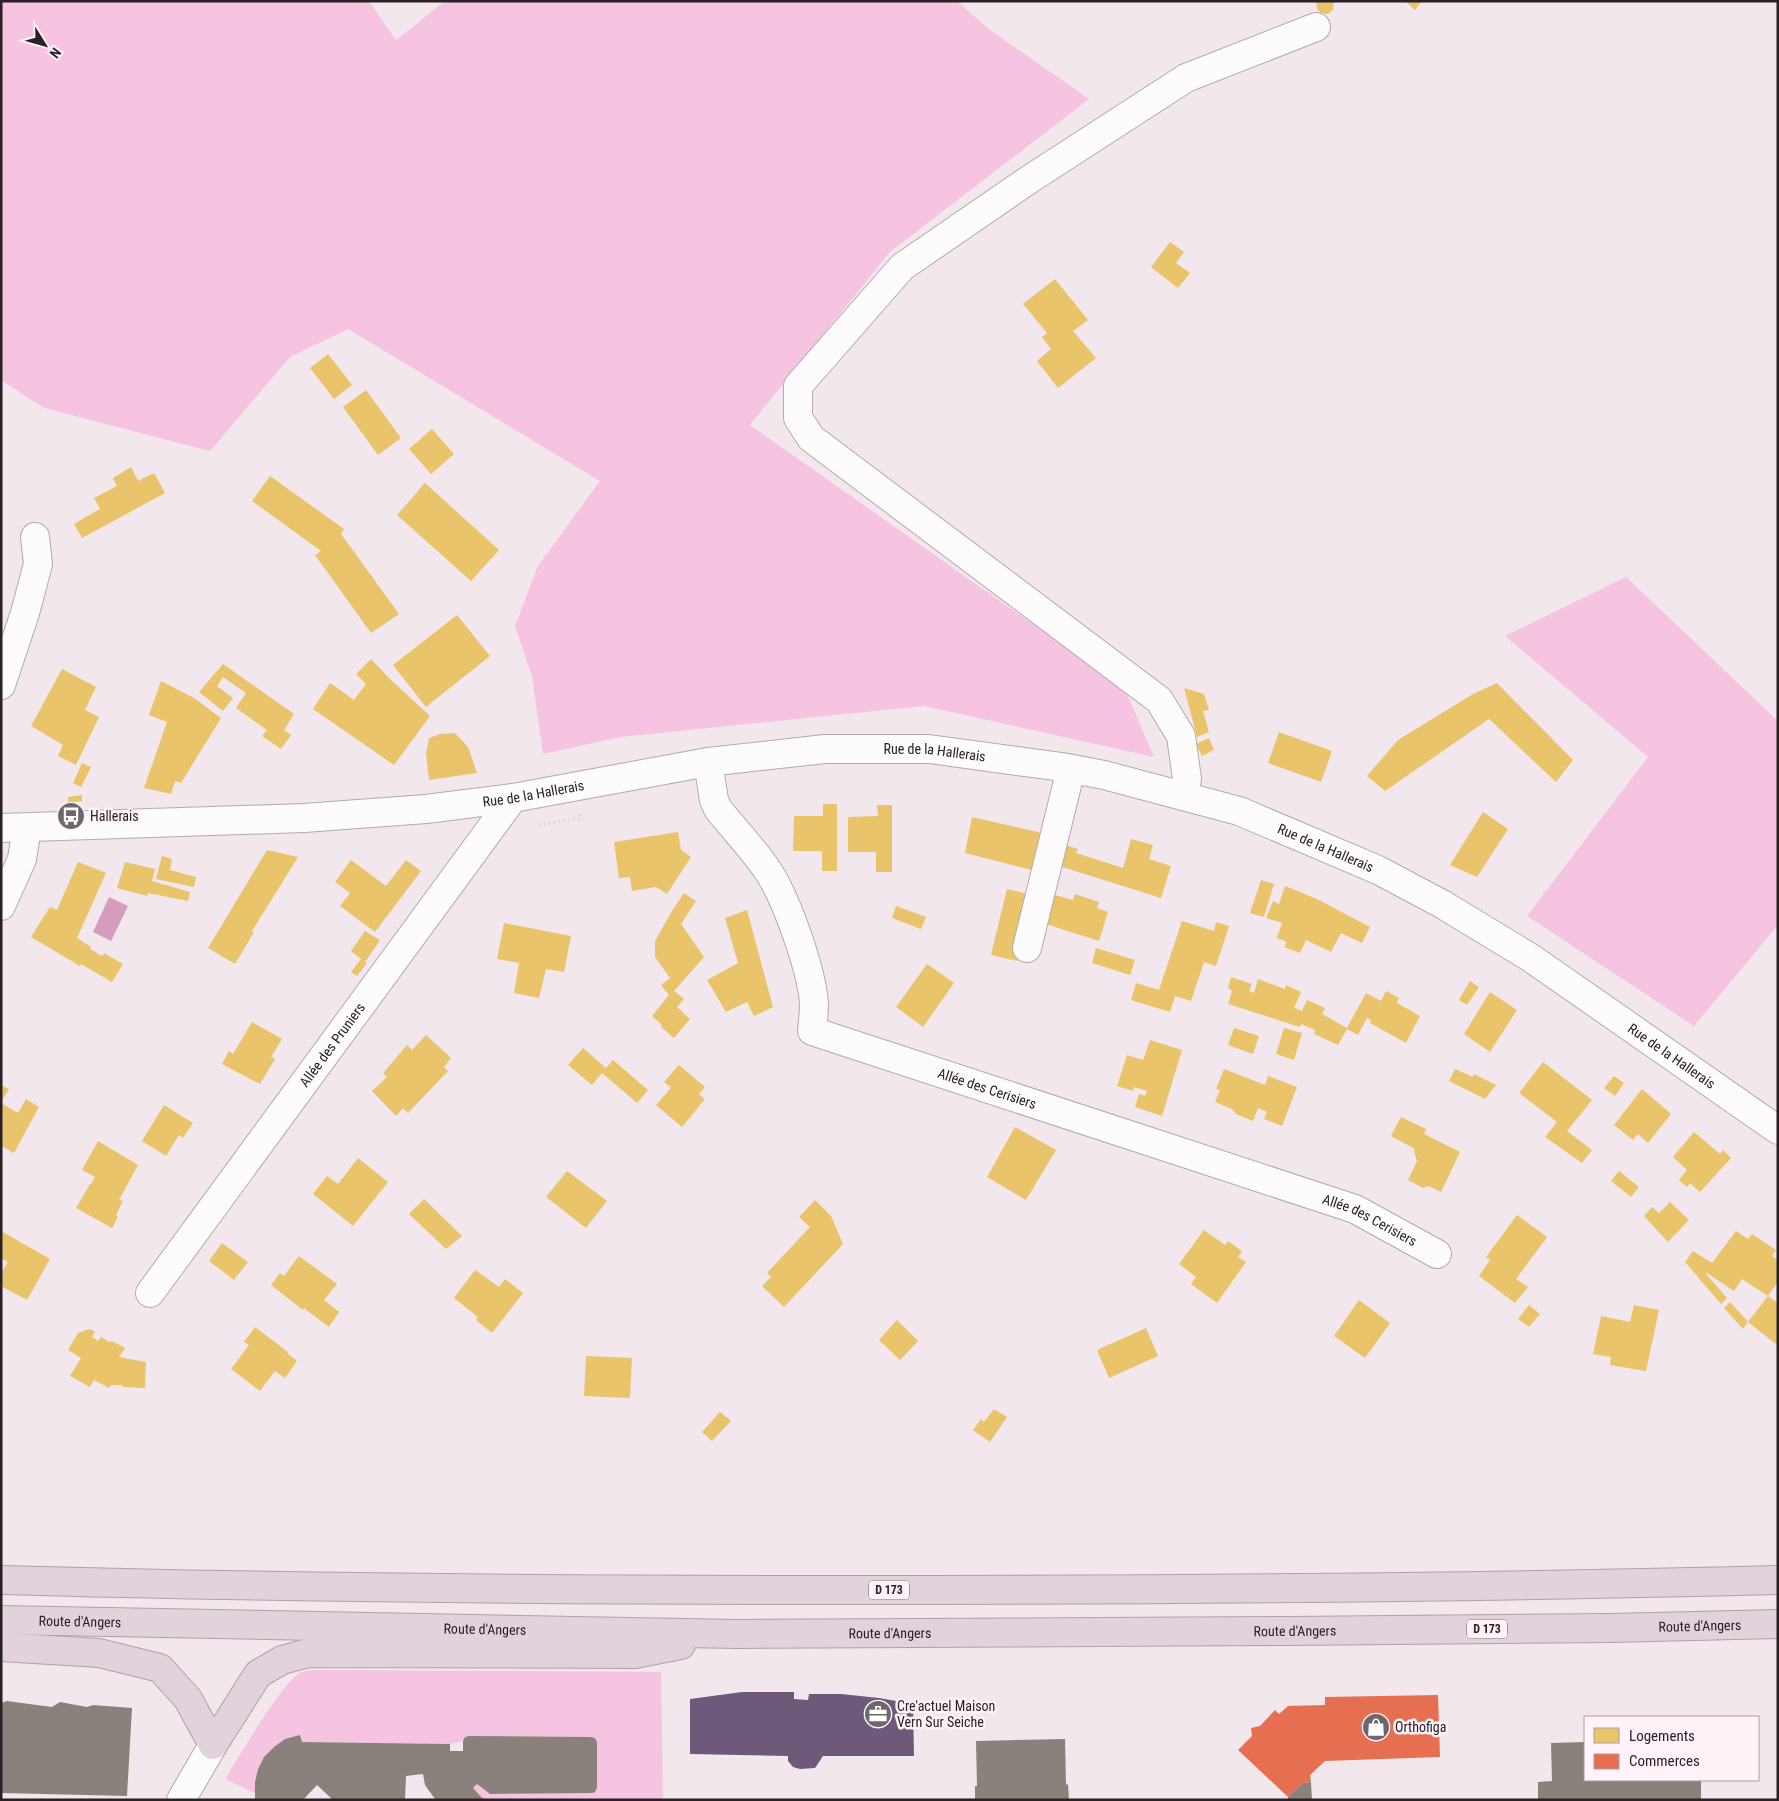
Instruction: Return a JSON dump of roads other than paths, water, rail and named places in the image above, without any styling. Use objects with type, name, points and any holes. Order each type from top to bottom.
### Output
[{"type":"highway","name":"D 173","points":[[1,1580],[222,1586],[637,1590],[1037,1590],[1778,1580]]},
{"type":"highway","name":"Route d'Angers","points":[[1,1620],[738,1634],[1298,1631],[1778,1624]]},
{"type":"highway","points":[[1,1647],[99,1653],[160,1668],[188,1699],[213,1745],[258,1674],[282,1660],[308,1653],[634,1654],[738,1634]]},
{"type":"street","points":[[1182,795],[1187,779],[1181,736],[1159,700],[811,438],[798,418],[798,386],[902,267],[1030,179],[1186,78],[1316,27]]},
{"type":"street","points":[[1,685],[25,613],[38,564],[35,536]]},
{"type":"street","name":"Rue de la Hallerais","points":[[14,828],[304,818],[426,809],[513,798],[708,762],[825,749],[929,748],[1071,769],[1182,795],[1239,811],[1378,870],[1442,904],[1531,958],[1778,1130]]},
{"type":"street","name":"Allée des Cerisiers","points":[[708,762],[714,800],[718,810],[766,868],[776,884],[791,919],[808,974],[814,1004],[812,1031],[1355,1209],[1437,1254]]},
{"type":"street","points":[[1027,948],[1071,769]]},
{"type":"street","name":"Allée des Pruniers","points":[[150,1293],[513,798]]},
{"type":"street","points":[[1,906],[22,859],[14,828]]},
{"type":"street","points":[[181,1800],[213,1745]]},
{"type":"place","name":"Hallerais","points":[[71,816]]},
{"type":"place","name":"Cre'actuel Maison Vern Sur Seiche","points":[[878,1714]]},
{"type":"place","name":"Orthofiga","points":[[1376,1727]]}]
